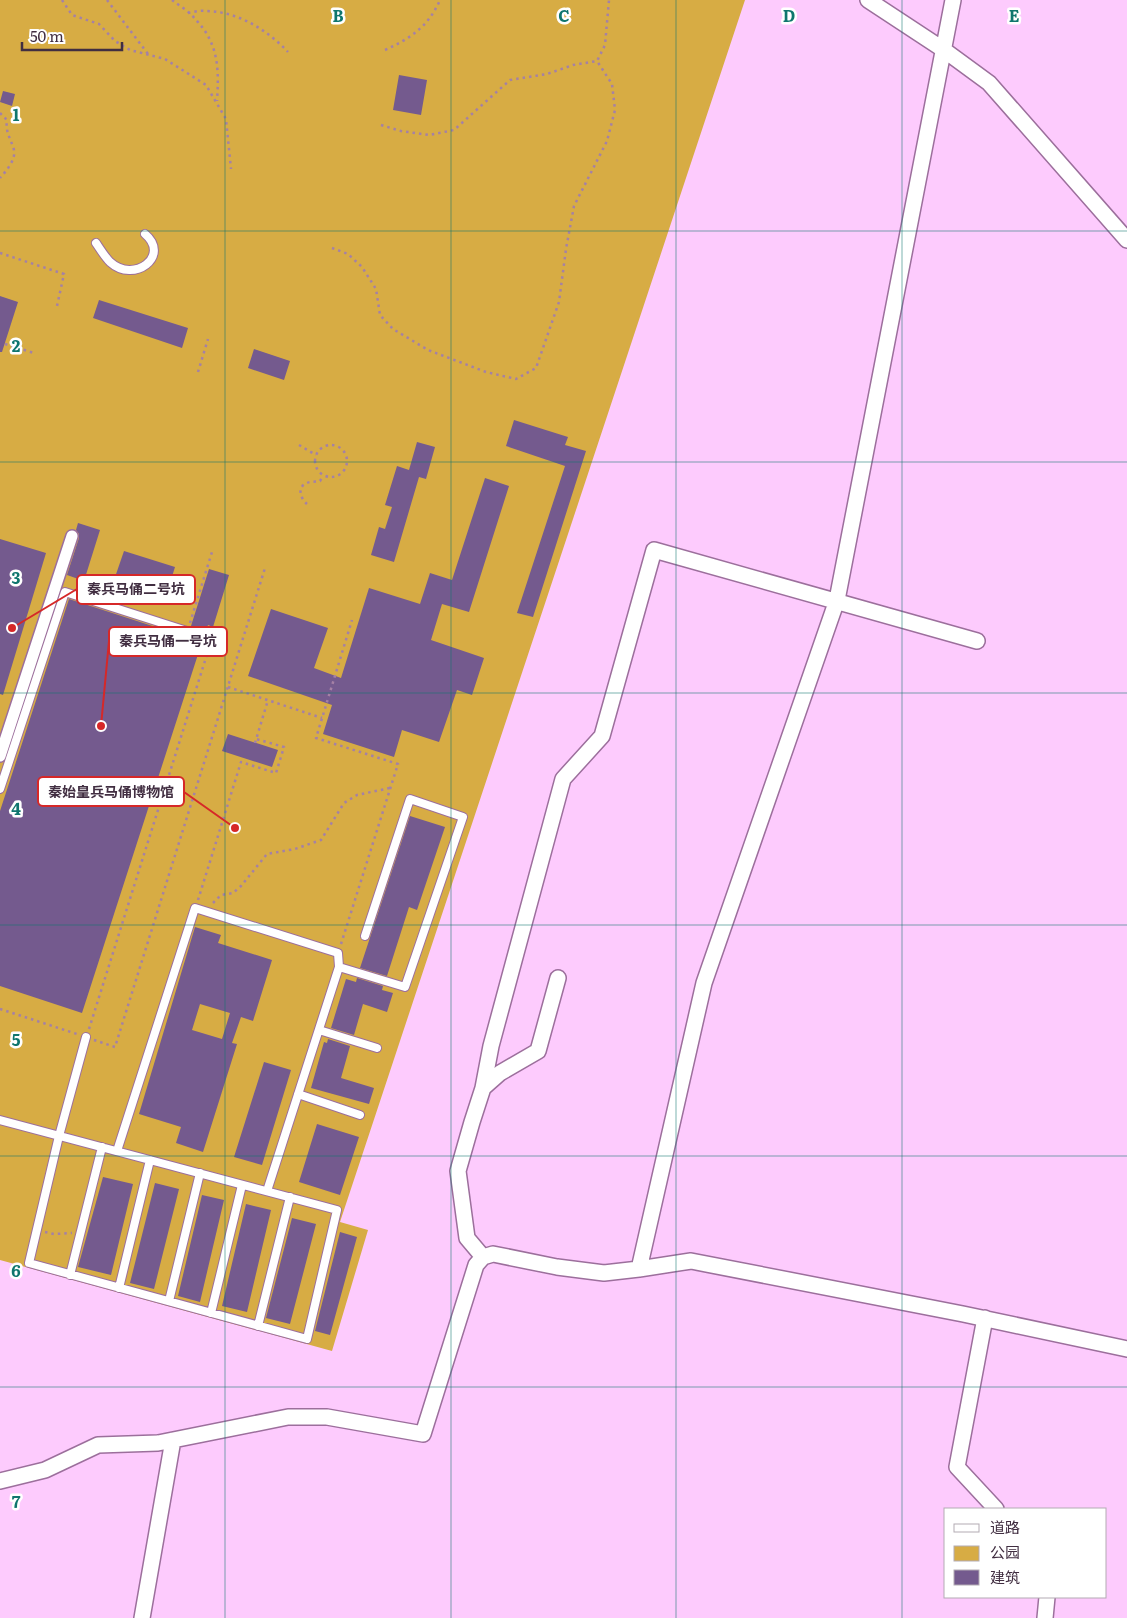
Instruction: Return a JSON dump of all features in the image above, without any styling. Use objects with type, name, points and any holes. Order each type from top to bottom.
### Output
[{"type":"street","points":[[868,0],[944,50],[989,83],[1127,240]]},
{"type":"street","points":[[639,1269],[704,982],[836,600],[953,0]]},
{"type":"street","points":[[0,756],[72,536]]},
{"type":"street","points":[[483,1257],[467,1238],[458,1171],[483,1088],[490,1046],[563,779],[602,736],[654,550],[977,641]]},
{"type":"street","points":[[483,1088],[500,1073],[538,1051],[558,978]]},
{"type":"street","points":[[0,1481],[45,1470],[98,1445],[158,1443],[288,1417],[327,1417],[423,1434],[476,1264],[483,1257],[493,1254],[557,1267],[604,1273],[691,1261],[985,1318],[1127,1348]]},
{"type":"street","points":[[985,1318],[957,1467],[995,1508]]},
{"type":"street","points":[[142,1618],[173,1440]]},
{"type":"street","points":[[1044,1618],[1047,1598]]},
{"type":"lane","points":[[96,243],[111,263],[121,269],[133,271],[143,267],[153,256],[154,246],[151,239],[145,234]]},
{"type":"lane","points":[[0,789],[65,592],[212,639]]},
{"type":"lane","points":[[339,967],[405,987],[463,817],[410,799],[364,936]]},
{"type":"lane","points":[[117,1151],[195,908],[338,953],[339,967],[267,1191]]},
{"type":"lane","points":[[319,1030],[377,1048]]},
{"type":"lane","points":[[0,1120],[59,1136],[242,1184],[337,1210],[307,1339],[28,1263],[59,1136],[86,1037]]},
{"type":"lane","points":[[298,1094],[360,1115]]},
{"type":"lane","points":[[70,1275],[102,1147]]},
{"type":"lane","points":[[118,1288],[150,1160]]},
{"type":"lane","points":[[169,1301],[200,1173]]},
{"type":"lane","points":[[211,1313],[242,1184]]},
{"type":"lane","points":[[258,1326],[290,1197]]},
{"type":"path","points":[[62,0],[72,15],[99,24],[115,42],[130,50],[165,59],[206,85],[226,119],[231,169]]},
{"type":"path","points":[[107,0],[149,55]]},
{"type":"path","points":[[172,0],[196,20],[214,46],[218,72],[216,103]]},
{"type":"path","points":[[385,50],[419,31],[440,0]]},
{"type":"path","points":[[598,61],[606,45],[609,0]]},
{"type":"path","points":[[188,13],[206,10],[226,14],[251,23],[273,36],[288,52]]},
{"type":"path","points":[[381,125],[401,131],[429,135],[454,130],[510,80],[548,74],[573,65],[598,61]]},
{"type":"path","points":[[332,248],[348,254],[362,267],[376,289],[380,315],[393,329],[428,350],[486,372],[516,379],[536,368],[559,302],[574,206],[607,141],[615,110],[612,84],[598,61]]},
{"type":"path","points":[[0,112],[7,120],[6,128],[14,151],[12,161],[0,178]]},
{"type":"path","points":[[0,253],[64,274],[58,306]]},
{"type":"path","points":[[198,372],[208,339]]},
{"type":"path","points":[[5,344],[34,353]]},
{"type":"path","points":[[331,444],[341,448],[346,457],[346,467],[339,475],[324,476],[316,468],[314,462],[316,455],[321,448],[331,444]]},
{"type":"path","points":[[299,445],[316,455]]},
{"type":"path","points":[[307,504],[302,500],[300,494],[302,487],[306,483],[320,480],[324,476]]},
{"type":"path","points":[[187,631],[212,552]]},
{"type":"path","points":[[0,1009],[115,1047],[265,568]]},
{"type":"path","points":[[338,953],[398,764],[316,738],[352,620]]},
{"type":"path","points":[[86,1037],[212,639]]},
{"type":"path","points":[[228,687],[322,718]]},
{"type":"path","points":[[255,743],[268,700]]},
{"type":"path","points":[[195,908],[241,762],[276,772],[284,747],[256,739]]},
{"type":"path","points":[[205,912],[221,896],[233,893],[241,886],[267,854],[295,849],[322,840],[344,803],[358,795],[381,788],[390,788]]},
{"type":"path","points":[[36,1230],[54,1234],[80,1232]]},
{"type":"green space","points":[[0,0],[745,0],[340,1222],[368,1230],[332,1351],[0,1260]]},
{"type":"building","points":[[399,75],[427,80],[421,115],[393,110]]},
{"type":"building","points":[[3,91],[15,94],[12,106],[0,102]]},
{"type":"building","points":[[0,296],[18,302],[2,352],[0,352]]},
{"type":"building","points":[[99,300],[188,328],[182,348],[93,318]]},
{"type":"building","points":[[254,349],[290,361],[284,380],[248,368]]},
{"type":"building","points":[[514,420],[568,437],[565,445],[586,451],[533,617],[517,613],[565,466],[506,446]]},
{"type":"building","points":[[417,442],[435,447],[426,479],[419,477],[394,562],[371,555],[379,527],[385,529],[392,507],[385,505],[397,466],[409,470]]},
{"type":"building","points":[[485,478],[509,486],[469,612],[442,604],[431,640],[484,658],[472,695],[457,690],[439,742],[402,730],[394,757],[323,734],[332,705],[248,676],[271,609],[328,628],[314,668],[341,678],[369,588],[420,604],[430,573],[452,580]]},
{"type":"building","points":[[78,523],[100,530],[84,581],[67,575],[79,538],[76,530]]},
{"type":"building","points":[[0,539],[46,553],[3,695],[0,694]]},
{"type":"building","points":[[124,551],[175,567],[165,599],[113,583]]},
{"type":"building","points":[[209,569],[229,575],[213,627],[208,625],[206,631],[191,626]]},
{"type":"building","points":[[69,599],[202,642],[82,1013],[0,986],[0,811]]},
{"type":"building","points":[[228,734],[278,750],[272,767],[222,751]]},
{"type":"building","points":[[410,816],[445,827],[417,910],[409,907],[387,976],[360,968]]},
{"type":"building","points":[[195,927],[221,935],[218,943],[272,960],[253,1021],[241,1017],[232,1043],[237,1044],[203,1152],[176,1143],[181,1127],[139,1114]],"holes":[[[200,1004],[230,1013],[222,1039],[192,1030]]]},
{"type":"building","points":[[357,978],[383,986],[382,990],[393,993],[387,1012],[363,1004],[354,1035],[331,1028],[346,979],[356,982]]},
{"type":"building","points":[[328,1039],[350,1046],[341,1078],[374,1088],[369,1104],[311,1088],[324,1042],[327,1043]]},
{"type":"building","points":[[264,1062],[291,1070],[262,1165],[234,1157]]},
{"type":"building","points":[[317,1124],[359,1137],[340,1195],[299,1182]]},
{"type":"building","points":[[103,1177],[133,1184],[111,1275],[78,1267]]},
{"type":"building","points":[[155,1183],[179,1189],[154,1289],[130,1283]]},
{"type":"building","points":[[202,1195],[224,1200],[200,1302],[178,1296]]},
{"type":"building","points":[[246,1204],[271,1210],[247,1312],[222,1306]]},
{"type":"building","points":[[292,1218],[316,1224],[290,1324],[266,1318]]},
{"type":"building","points":[[340,1232],[357,1237],[330,1335],[315,1331]]},
{"type":"place","name":"秦兵马俑二号坑","points":[[12,628]]},
{"type":"place","name":"秦兵马俑一号坑","points":[[101,726]]},
{"type":"place","name":"秦始皇兵马俑博物馆","points":[[235,828]]}]
